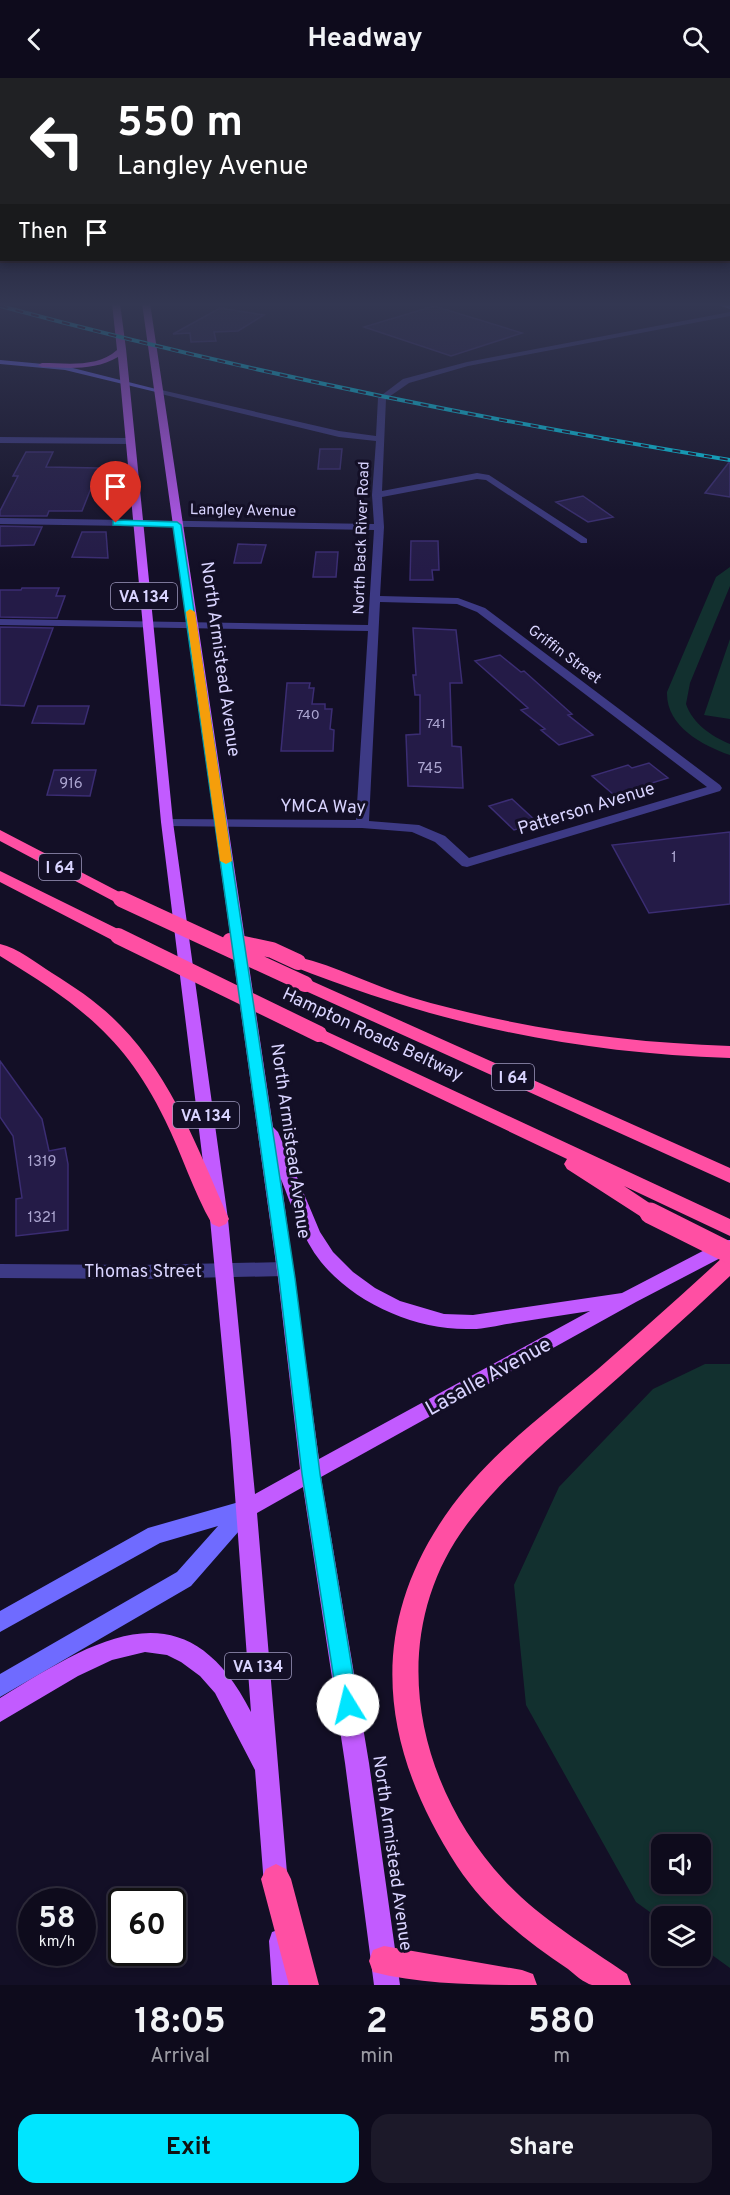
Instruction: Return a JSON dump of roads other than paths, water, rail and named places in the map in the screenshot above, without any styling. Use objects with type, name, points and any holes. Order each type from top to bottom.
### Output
[{"type":"highway","name":"Hampton Roads Beltway","points":[[0,835],[121,899],[725,1173]]},
{"type":"highway","name":"Hampton Roads Beltway","points":[[0,876],[319,1034],[730,1228]]},
{"type":"highway","points":[[196,933],[272,950],[378,993],[483,1022],[585,1040],[691,1051],[730,1052]]},
{"type":"highway","points":[[0,949],[78,998],[113,1028],[141,1060],[157,1086],[219,1219]]},
{"type":"highway","points":[[517,1127],[650,1213],[730,1253]]},
{"type":"highway","points":[[616,1985],[531,1926],[495,1892],[455,1840],[427,1789],[411,1739],[403,1686],[405,1645],[411,1612],[425,1576],[441,1541],[461,1512],[520,1450],[650,1338],[730,1263]]},
{"type":"highway","points":[[276,1879],[304,1985]]},
{"type":"highway","points":[[386,1973],[522,1985]]},
{"type":"main road","name":"VA 134","points":[[126,392],[166,822],[219,1219],[246,1509],[285,1985]]},
{"type":"main road","name":"North Armistead Avenue","points":[[160,392],[177,525],[285,1269],[311,1474],[355,1752],[386,1973]]},
{"type":"main road","points":[[262,1114],[312,1234],[327,1257],[347,1277],[369,1293],[395,1307],[435,1319],[473,1322],[630,1297]]},
{"type":"main road","name":"Lasalle Avenue","points":[[0,1622],[155,1535],[246,1509],[630,1297],[730,1245]]},
{"type":"main road","name":"Lasalle Avenue","points":[[0,1686],[184,1578],[246,1509]]},
{"type":"main road","points":[[0,1711],[57,1677],[103,1654],[146,1641],[163,1644],[185,1652],[201,1663],[222,1684],[267,1770]]},
{"type":"street","points":[[164,392],[339,434],[380,439]]},
{"type":"street","name":"North Back River Road","points":[[363,824],[379,527],[377,495],[382,398],[390,392]]},
{"type":"street","points":[[0,440],[130,441]]},
{"type":"street","points":[[377,495],[477,476],[489,477],[584,541]]},
{"type":"street","name":"Langley Avenue","points":[[0,521],[379,527]]},
{"type":"street","name":"Griffin Street","points":[[375,599],[458,601],[481,610],[716,788]]},
{"type":"street","points":[[0,622],[373,628]]},
{"type":"street","name":"Patterson Avenue","points":[[467,863],[716,788]]},
{"type":"street","name":"YMCA Way","points":[[166,822],[363,824],[414,828],[440,839],[467,863]]},
{"type":"street","name":"Thomas Street","points":[[0,1271],[140,1272],[285,1269]]},
{"type":"railway","points":[[363,392],[454,411],[730,460]]}]
